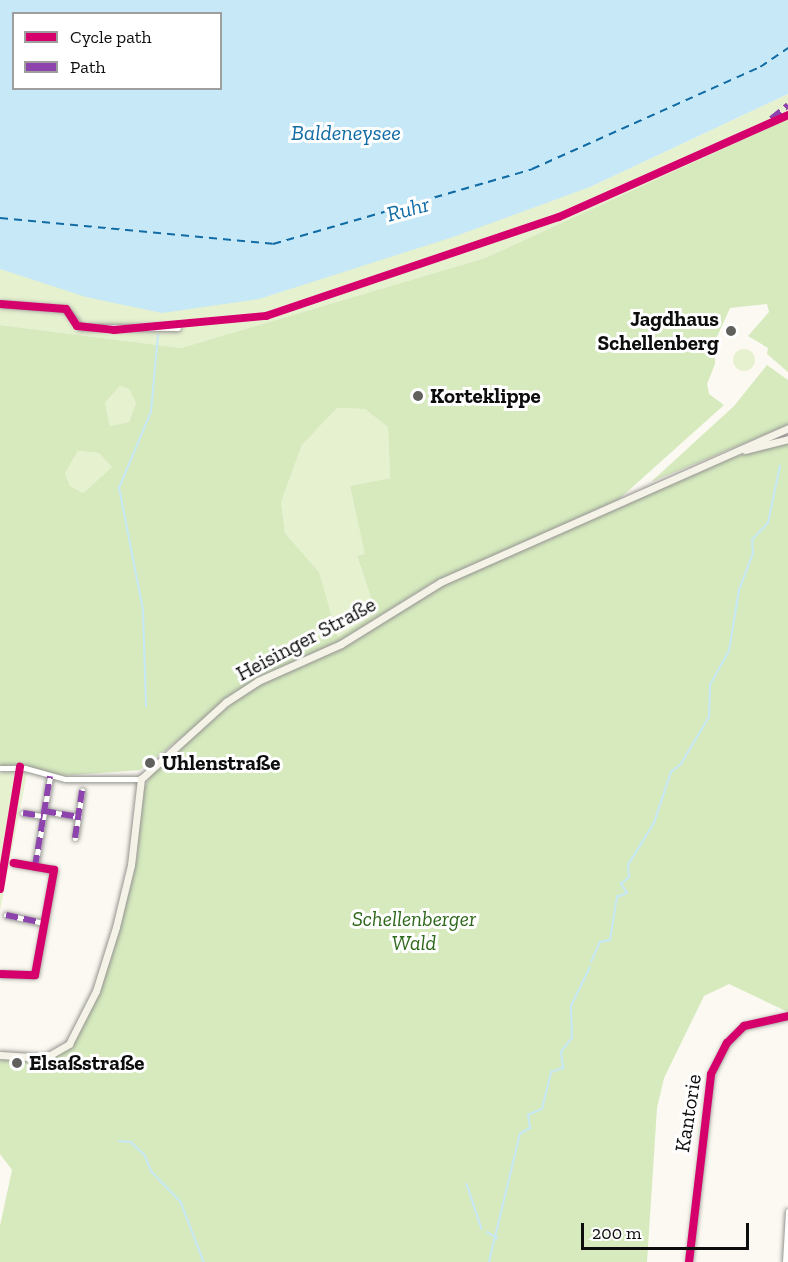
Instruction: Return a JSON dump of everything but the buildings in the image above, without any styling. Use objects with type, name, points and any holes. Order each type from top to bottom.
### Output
[{"type":"main road","name":"Heisinger Straße","points":[[141,779],[248,686],[341,644],[441,582],[788,428]]},
{"type":"main road","name":"Heisinger Straße","points":[[725,455],[788,439]]},
{"type":"main road","points":[[0,1055],[56,1054],[86,1012],[125,889],[141,779]]},
{"type":"street","points":[[0,304],[66,309],[84,328],[178,328]]},
{"type":"street","points":[[0,768],[20,767],[50,776],[141,779]]},
{"type":"street","points":[[35,867],[50,776]]},
{"type":"street","points":[[75,838],[82,791]]},
{"type":"street","points":[[23,813],[78,817]]},
{"type":"street","points":[[0,975],[35,975],[54,870],[14,863]]},
{"type":"street","points":[[6,915],[44,923]]},
{"type":"street","name":"Kantorie","points":[[689,1262],[711,1074],[727,1043],[744,1026],[788,1016]]},
{"type":"street","points":[[785,1262],[788,1211]]},
{"type":"green space","points":[[788,94],[788,119],[485,258],[181,348],[0,325],[0,269],[259,299],[590,187]]},
{"type":"green space","points":[[788,119],[788,372],[767,354],[768,348],[748,336],[769,312],[767,304],[730,308],[715,341],[715,364],[707,384],[709,394],[724,405],[618,500],[432,583],[338,642],[258,677],[140,770],[60,776],[23,765],[0,766],[0,325],[181,348],[485,258]],"holes":[[[120,386],[129,389],[136,403],[129,422],[110,426],[105,403]],[[337,408],[365,409],[388,427],[390,478],[350,486],[365,554],[357,556],[376,613],[338,637],[319,572],[285,533],[281,502],[302,445]],[[78,451],[99,453],[112,467],[83,493],[70,486],[65,473]]]},
{"type":"green space","points":[[744,349],[752,352],[755,360],[752,368],[744,371],[736,368],[733,360],[736,352]]},
{"type":"green space","points":[[767,365],[788,380],[788,425],[651,482],[734,406]]},
{"type":"green space","points":[[120,386],[129,389],[136,403],[129,422],[110,426],[105,403]]},
{"type":"green space","points":[[337,408],[365,409],[388,426],[390,478],[350,486],[366,554],[357,557],[376,613],[338,637],[319,572],[285,533],[281,502],[302,445]]},
{"type":"green space","name":"Schellenberger Wald","points":[[788,442],[788,1012],[729,984],[704,996],[664,1078],[657,1108],[647,1262],[0,1262],[0,1226],[12,1170],[0,1154],[0,1055],[54,1056],[77,1030],[119,926],[137,857],[142,792],[151,775],[249,688],[341,647],[445,583],[730,458]]},
{"type":"green space","points":[[78,451],[99,453],[112,467],[83,493],[70,486],[65,473]]},
{"type":"green space","points":[[18,771],[27,773],[0,911],[0,773]]},
{"type":"water","name":"Baldeneysee","points":[[0,0],[788,0],[788,94],[590,187],[453,237],[259,299],[162,313],[86,297],[0,269]]},
{"type":"waterway","points":[[146,707],[143,610],[119,488],[151,412],[158,335]]},
{"type":"waterway","points":[[591,962],[600,942],[610,940],[617,897],[627,893],[621,884],[629,877],[628,865],[654,823],[671,772],[681,764],[709,717],[710,685],[729,651],[739,590],[753,554],[752,540],[768,523],[780,466]]},
{"type":"waterway","points":[[489,1262],[520,1134],[530,1128],[528,1115],[542,1109],[551,1072],[563,1068],[561,1052],[572,1038],[571,1006],[590,967]]},
{"type":"waterway","points":[[119,1141],[131,1142],[145,1155],[152,1172],[181,1202],[204,1262]]},
{"type":"waterway","points":[[467,1184],[482,1229]]},
{"type":"waterway","points":[[487,1232],[497,1238]]},
{"type":"ferry route","points":[[0,218],[273,244],[532,169],[760,67],[788,48]]},
{"type":"marked path","points":[[771,119],[788,105]]},
{"type":"marked path","points":[[35,867],[50,776]]},
{"type":"marked path","points":[[75,838],[82,791]]},
{"type":"marked path","points":[[44,811],[78,817]]},
{"type":"marked path","points":[[23,813],[43,816]]},
{"type":"marked path","points":[[6,915],[44,923]]},
{"type":"cycle path","points":[[0,304],[66,309],[77,326],[114,330],[266,316],[559,217],[788,115]]},
{"type":"cycle path","points":[[0,889],[20,767]]},
{"type":"cycle path","points":[[0,974],[35,975],[54,870],[14,863]]},
{"type":"cycle path","points":[[689,1262],[711,1074],[727,1043],[744,1026],[788,1016]]},
{"type":"place","name":"Jagdhaus Schellenberg","points":[[731,331]]},
{"type":"place","name":"Korteklippe","points":[[418,396]]},
{"type":"place","name":"Uhlenstraße","points":[[150,763]]},
{"type":"place","name":"Elsaßstraße","points":[[17,1063]]},
{"type":"water label","name":"Ruhr","points":[[408,209]]}]
